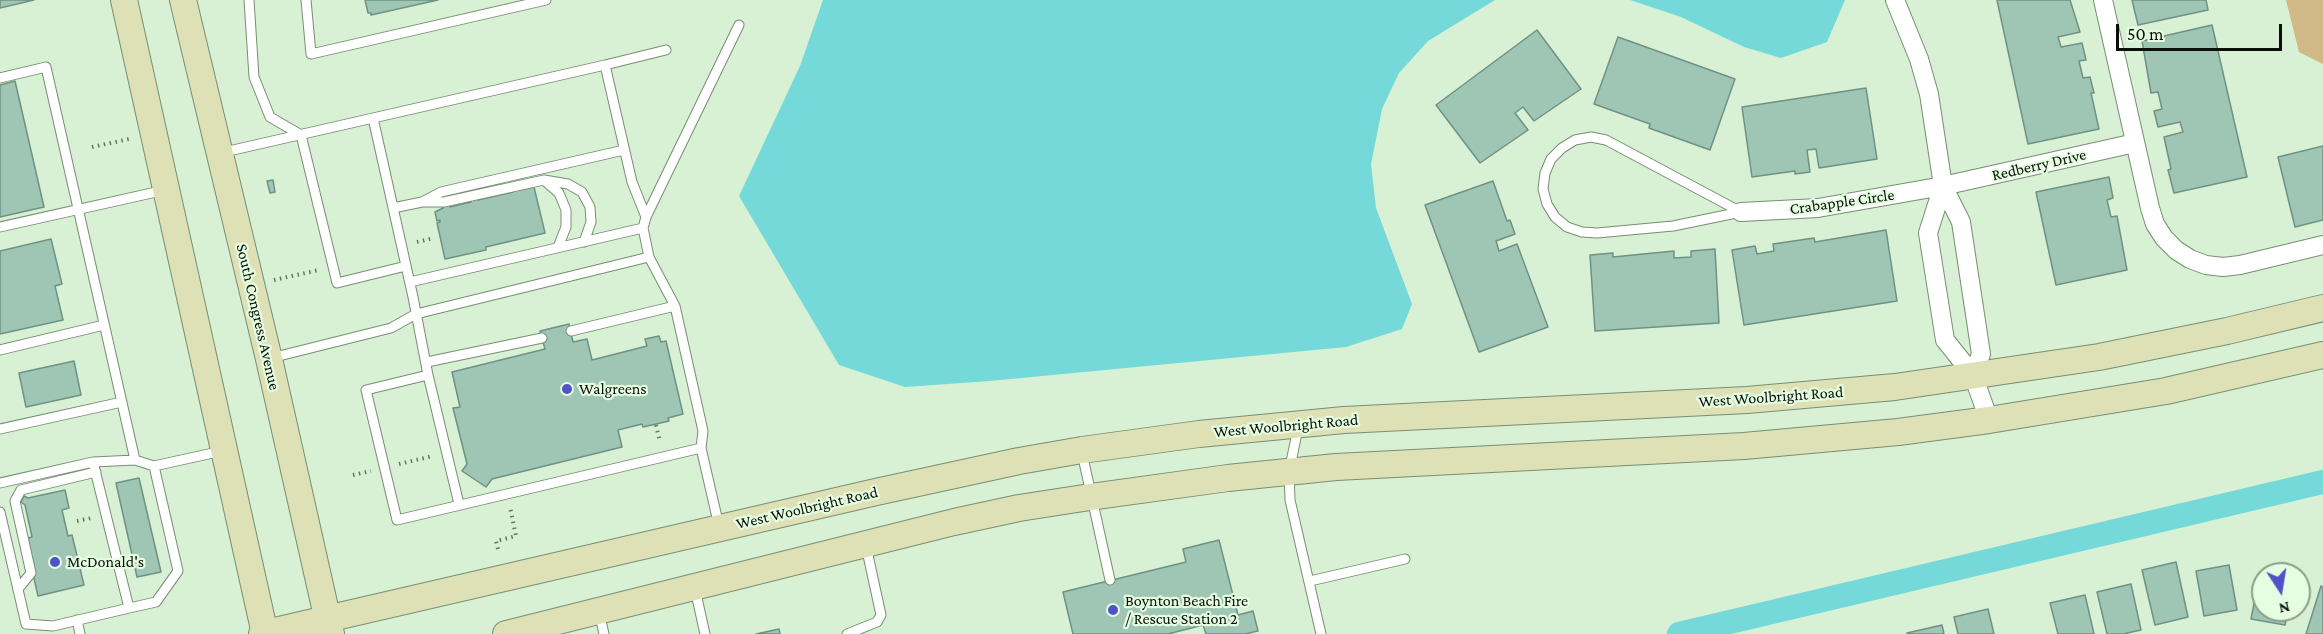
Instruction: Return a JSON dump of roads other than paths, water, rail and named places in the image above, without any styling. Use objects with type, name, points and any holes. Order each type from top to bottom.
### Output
[{"type":"main road","points":[[124,0],[264,634]]},
{"type":"main road","name":"South Congress Avenue","points":[[183,0],[269,359],[329,627]]},
{"type":"main road","name":"West Woolbright Road","points":[[264,634],[329,627],[720,528],[947,476],[1082,450],[1199,434],[1298,424],[1410,416],[1747,400],[1894,387],[2099,357],[2227,331],[2323,308]]},
{"type":"main road","points":[[506,634],[602,623],[695,587],[1019,508],[1090,497],[1289,472],[1406,463],[1744,447],[1887,433],[1989,420],[2166,391],[2323,355]]},
{"type":"street","points":[[1895,0],[1919,59],[1929,94],[1943,186],[1961,222],[1981,354],[1973,375]]},
{"type":"street","points":[[2103,0],[2155,224],[2164,238],[2190,259],[2214,266],[2240,265],[2323,245]]},
{"type":"street","name":"Redberry Drive","points":[[1943,186],[2135,143]]},
{"type":"street","points":[[1943,186],[1928,233],[1945,340],[1973,375],[1989,420]]},
{"type":"street","name":"Crabapple Circle","points":[[1741,212],[1818,208],[1943,186]]},
{"type":"lane","points":[[249,0],[254,77],[270,117],[301,135],[337,283],[406,266]]},
{"type":"lane","points":[[306,0],[311,54],[545,0]]},
{"type":"lane","points":[[720,528],[701,448],[704,431],[675,306],[649,257],[643,228],[646,217],[739,25]]},
{"type":"lane","points":[[219,153],[666,50]]},
{"type":"lane","points":[[605,65],[632,182],[646,217]]},
{"type":"lane","points":[[0,78],[46,67],[135,460]]},
{"type":"lane","points":[[374,118],[428,375],[459,504]]},
{"type":"lane","points":[[1591,137],[1606,140],[1741,212],[1673,226],[1582,232],[1567,227],[1555,217],[1547,204],[1543,189],[1545,174],[1551,159],[1568,144],[1591,137]]},
{"type":"lane","points":[[422,202],[441,192],[624,150]]},
{"type":"lane","points":[[393,208],[422,202],[444,202],[544,180],[568,184],[582,192],[590,207],[591,222],[584,242]]},
{"type":"lane","points":[[544,180],[559,193],[566,210],[566,227],[558,248]]},
{"type":"lane","points":[[0,227],[167,190]]},
{"type":"lane","points":[[410,282],[643,228]]},
{"type":"lane","points":[[269,359],[391,328],[416,314],[649,257]]},
{"type":"lane","points":[[571,331],[675,306]]},
{"type":"lane","points":[[0,350],[104,325]]},
{"type":"lane","points":[[427,362],[542,339]]},
{"type":"lane","points":[[428,375],[366,390],[397,520],[701,448]]},
{"type":"lane","points":[[0,429],[122,402]]},
{"type":"lane","points":[[1298,424],[1289,472],[1290,500],[1321,634]]},
{"type":"lane","points":[[1082,450],[1090,497],[1110,580]]},
{"type":"lane","points":[[0,483],[93,462],[135,460],[154,466],[225,451]]},
{"type":"lane","points":[[93,462],[129,608]]},
{"type":"lane","points":[[0,512],[26,624],[52,626],[156,602],[178,571],[154,466]]},
{"type":"lane","points":[[18,590],[31,573],[15,501],[21,489],[96,472]]},
{"type":"lane","points":[[847,634],[877,622],[881,615],[865,544]]},
{"type":"lane","points":[[1310,581],[1405,559]]},
{"type":"lane","points":[[695,587],[705,634]]},
{"type":"lane","points":[[77,620],[80,634]]},
{"type":"water","points":[[823,0],[1495,0],[1428,41],[1399,73],[1382,109],[1371,164],[1376,208],[1412,304],[1402,329],[1346,347],[905,387],[839,365],[739,196],[800,66]]},
{"type":"water","points":[[1630,0],[1845,0],[1827,42],[1781,58],[1744,47],[1681,17]]},
{"type":"waterway","points":[[1679,634],[2323,482]]},
{"type":"place","name":"Walgreens","points":[[567,389]]},
{"type":"place","name":"McDonald's","points":[[55,562]]},
{"type":"place","name":"Boynton Beach Fire / Rescue Station 2","points":[[1113,610]]}]
